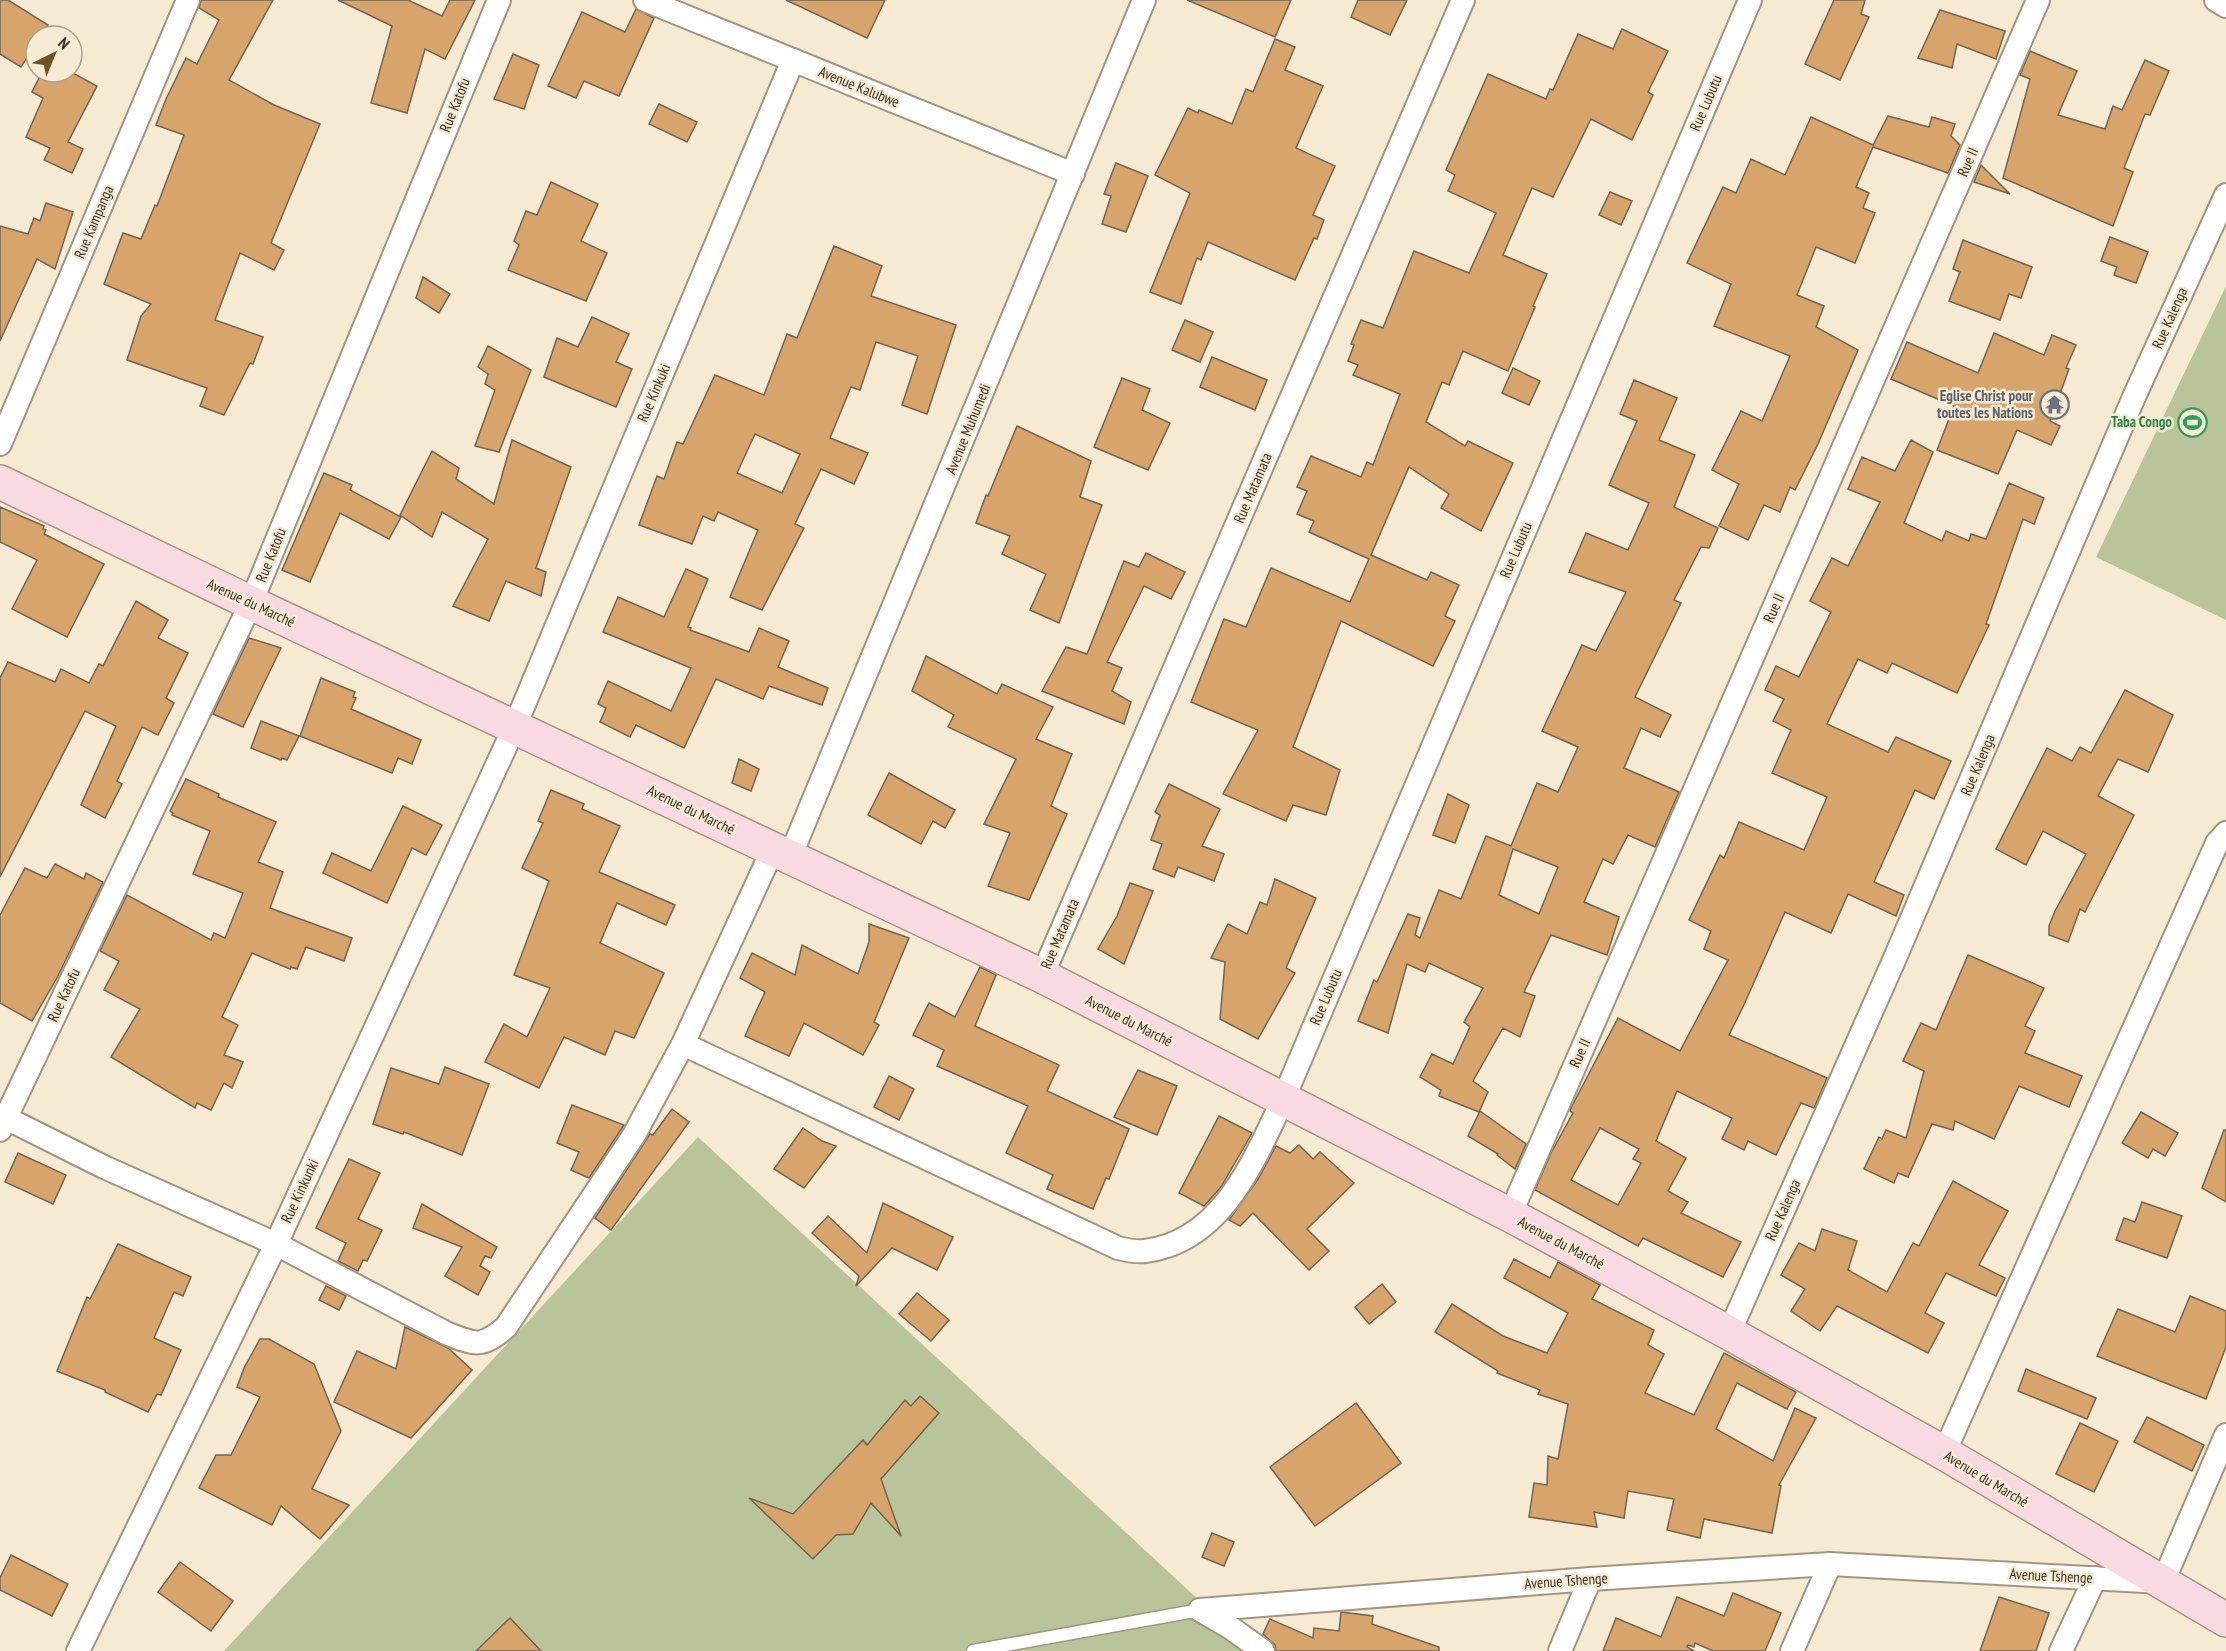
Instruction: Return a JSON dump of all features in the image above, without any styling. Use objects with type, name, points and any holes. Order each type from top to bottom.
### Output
[{"type":"street","name":"Rue Kampanga","points":[[0,444],[188,0]]},
{"type":"street","name":"Rue Katofu","points":[[2,1121],[251,603],[499,0]]},
{"type":"street","name":"Avenue Kalubwe","points":[[645,0],[1073,174]]},
{"type":"street","name":"Avenue Muhumedi","points":[[2,1121],[276,1244],[469,1343],[490,1340],[506,1327],[634,1135],[782,853],[1073,174],[1144,0]]},
{"type":"street","name":"Rue Matamata","points":[[1042,976],[1463,0]]},
{"type":"street","name":"Rue Lubutu","points":[[683,1044],[1118,1248],[1143,1252],[1166,1247],[1190,1235],[1214,1218],[1251,1165],[1283,1100],[1750,0]]},
{"type":"street","name":"Rue II","points":[[1510,1215],[2038,0]]},
{"type":"street","points":[[2216,0],[2226,6]]},
{"type":"street","name":"Rue Kinkuki","points":[[515,726],[793,60]]},
{"type":"street","name":"Rue Kalenga","points":[[1729,1333],[1895,958],[2134,397],[2226,195]]},
{"type":"street","name":"Avenue du Marché","points":[[0,482],[251,603],[1042,976],[1510,1215],[1729,1333],[1944,1453],[2226,1620]]},
{"type":"street","name":"Rue Kinkunki","points":[[78,1651],[276,1244],[515,726]]},
{"type":"street","points":[[1944,1453],[2217,843],[2226,833]]},
{"type":"street","points":[[2163,1582],[2226,1435]]},
{"type":"street","points":[[1792,1651],[1830,1564]]},
{"type":"street","name":"Avenue Tshenge","points":[[1200,1610],[1590,1579],[1830,1564],[2163,1582]]},
{"type":"street","points":[[2061,1651],[2095,1578]]},
{"type":"street","points":[[1560,1651],[1590,1579]]},
{"type":"street","points":[[1200,1610],[1231,1628],[1263,1651]]},
{"type":"lane","name":"Avenue Tshenge","points":[[973,1651],[1200,1610]]},
{"type":"green space","name":"Taba Congo","points":[[2226,286],[2226,620],[2096,557]]},
{"type":"green space","points":[[698,1137],[1254,1651],[224,1651]]},
{"type":"building","points":[[0,0],[8,0],[46,24],[24,24],[24,62],[21,67],[0,54]]},
{"type":"building","points":[[201,0],[273,0],[229,80],[274,105],[320,124],[271,243],[284,250],[274,270],[240,253],[215,320],[263,337],[253,364],[250,363],[224,415],[200,406],[207,388],[127,360],[141,316],[151,304],[104,284],[123,233],[141,239],[155,205],[157,206],[184,135],[156,125],[186,58],[197,64],[219,20],[199,8]]},
{"type":"building","points":[[338,0],[408,0],[442,16],[450,0],[475,0],[445,59],[425,49],[407,113],[371,103],[392,26]]},
{"type":"building","points":[[786,0],[885,0],[867,38]]},
{"type":"building","points":[[1187,0],[1291,0],[1275,37]]},
{"type":"building","points":[[1358,0],[1407,0],[1390,35],[1351,17]]},
{"type":"building","points":[[1834,0],[1865,0],[1861,14],[1869,17],[1840,80],[1805,64]]},
{"type":"building","points":[[636,9],[654,18],[619,96],[584,81],[576,98],[548,86],[582,12],[625,32]]},
{"type":"building","points":[[1940,10],[2005,31],[1996,59],[1957,44],[1952,68],[1918,58]]},
{"type":"building","points":[[1622,29],[1668,51],[1648,92],[1653,95],[1632,140],[1591,119],[1553,197],[1532,188],[1503,255],[1547,274],[1508,371],[1463,351],[1449,385],[1442,382],[1426,422],[1465,446],[1468,441],[1513,463],[1481,531],[1441,508],[1449,494],[1409,467],[1371,555],[1427,580],[1431,572],[1459,585],[1445,616],[1455,621],[1433,666],[1341,621],[1293,747],[1340,770],[1326,815],[1293,805],[1286,821],[1223,794],[1258,730],[1191,702],[1224,619],[1246,627],[1271,568],[1350,602],[1369,559],[1309,532],[1314,521],[1297,514],[1307,491],[1297,487],[1311,456],[1361,477],[1367,462],[1373,465],[1400,394],[1353,375],[1358,365],[1348,361],[1354,345],[1351,344],[1361,320],[1383,328],[1414,251],[1469,273],[1496,213],[1448,191],[1455,175],[1446,170],[1488,74],[1546,99],[1550,89],[1553,90],[1578,34],[1613,49]]},
{"type":"building","points":[[1275,39],[1295,47],[1285,70],[1323,86],[1296,148],[1335,166],[1313,215],[1324,220],[1317,239],[1314,238],[1295,280],[1208,242],[1201,260],[1197,258],[1181,304],[1150,292],[1190,193],[1155,175],[1188,108],[1198,113],[1199,110],[1232,124],[1246,89],[1253,92]]},
{"type":"building","points":[[2030,51],[2077,71],[2058,115],[2105,129],[2113,106],[2122,110],[2145,60],[2169,71],[2150,115],[2145,114],[2124,168],[2133,172],[2113,226],[2003,178],[2030,79],[2020,75]]},
{"type":"building","points":[[513,54],[539,65],[524,109],[494,99]]},
{"type":"building","points":[[84,79],[97,86],[68,142],[83,149],[72,173],[44,160],[50,148],[26,137],[43,98],[32,92],[36,84],[84,84]]},
{"type":"building","points":[[659,104],[697,122],[687,142],[649,124]]},
{"type":"building","points":[[1888,116],[1929,127],[1932,117],[1955,124],[1951,136],[1960,145],[1948,173],[1873,147],[1856,187],[1869,193],[1863,208],[1875,213],[1855,263],[1816,247],[1797,295],[1824,306],[1816,327],[1858,350],[1818,444],[1795,490],[1790,487],[1780,512],[1764,505],[1748,540],[1719,526],[1739,484],[1712,470],[1741,411],[1762,421],[1790,356],[1714,326],[1731,284],[1687,263],[1723,187],[1736,193],[1751,159],[1785,175],[1811,117],[1873,145]]},
{"type":"building","points":[[1116,163],[1148,176],[1126,232],[1102,224],[1111,196],[1104,194]]},
{"type":"building","points":[[1981,165],[2010,194],[1974,182]]},
{"type":"building","points":[[551,182],[598,204],[581,241],[607,253],[586,301],[508,270],[519,245],[514,241],[526,211],[537,215]]},
{"type":"building","points":[[1610,192],[1632,201],[1621,225],[1599,215]]},
{"type":"building","points":[[46,203],[73,212],[55,269],[37,259],[0,341],[0,226],[28,234],[34,218],[40,221]]},
{"type":"building","points":[[2110,237],[2148,252],[2136,283],[2114,275],[2117,267],[2101,261]]},
{"type":"building","points":[[1963,240],[2032,267],[2021,298],[2009,294],[2000,320],[1949,301],[1960,272],[1953,269]]},
{"type":"building","points":[[834,246],[882,266],[871,296],[956,325],[927,414],[902,405],[918,356],[876,342],[860,390],[851,387],[830,438],[868,453],[854,484],[821,469],[795,524],[804,528],[762,610],[730,597],[758,530],[718,512],[714,521],[703,516],[692,544],[639,525],[657,476],[664,479],[677,442],[683,444],[715,375],[764,395],[787,334],[797,338]],"holes":[[[755,434],[800,454],[782,493],[737,473]]]},
{"type":"building","points":[[423,277],[450,294],[439,313],[416,298]]},
{"type":"building","points":[[592,317],[629,334],[616,362],[632,369],[616,407],[544,377],[557,338],[578,347]]},
{"type":"building","points":[[1185,320],[1213,332],[1200,362],[1172,350]]},
{"type":"building","points":[[1994,333],[2044,355],[2052,335],[2076,345],[2066,368],[2069,369],[2050,421],[2060,426],[2051,445],[2017,430],[1998,474],[1937,450],[1954,406],[1891,379],[1907,342],[1978,373]]},
{"type":"building","points":[[488,346],[531,370],[499,452],[475,446],[495,390],[485,384],[488,374],[478,367]]},
{"type":"building","points":[[1212,357],[1267,380],[1255,410],[1200,387]]},
{"type":"building","points":[[1513,368],[1540,381],[1529,405],[1502,393]]},
{"type":"building","points":[[1122,378],[1150,389],[1142,410],[1170,423],[1148,470],[1094,447]]},
{"type":"building","points":[[1634,380],[1677,398],[1659,440],[1695,455],[1674,507],[1718,528],[1709,548],[1701,547],[1674,600],[1681,603],[1635,697],[1671,715],[1660,737],[1641,728],[1624,768],[1679,792],[1655,847],[1628,835],[1613,864],[1603,859],[1584,902],[1619,917],[1607,955],[1551,935],[1524,992],[1535,996],[1520,1037],[1503,1028],[1473,1081],[1488,1092],[1479,1112],[1439,1096],[1441,1090],[1420,1077],[1432,1054],[1453,1064],[1470,1027],[1464,1022],[1483,988],[1429,963],[1425,972],[1407,964],[1388,1033],[1358,1021],[1374,980],[1377,982],[1408,914],[1420,918],[1415,935],[1420,938],[1439,890],[1461,899],[1486,836],[1511,846],[1537,783],[1558,792],[1578,747],[1542,731],[1582,645],[1596,651],[1626,592],[1569,572],[1586,533],[1628,550],[1649,503],[1609,485],[1637,421],[1620,414]],"holes":[[[1513,849],[1558,867],[1539,914],[1499,895]]]},
{"type":"building","points":[[1017,426],[1091,461],[1080,497],[1102,505],[1059,623],[1030,610],[1046,574],[1002,554],[1010,536],[976,523]]},
{"type":"building","points":[[512,440],[571,467],[536,568],[546,572],[541,596],[506,581],[489,621],[453,606],[488,539],[442,512],[432,537],[400,515],[432,451],[459,468],[456,479],[494,504]]},
{"type":"building","points":[[1911,440],[1933,452],[1904,523],[1942,541],[1946,531],[1969,541],[1971,534],[1986,539],[2009,483],[2044,498],[2034,524],[2023,519],[1986,624],[1989,625],[1957,693],[1892,663],[1887,673],[1858,659],[1827,724],[1888,752],[1896,737],[1951,761],[1934,799],[1915,790],[1874,882],[1904,895],[1896,916],[1848,894],[1831,933],[1785,912],[1729,1035],[1827,1078],[1814,1108],[1801,1103],[1776,1155],[1748,1141],[1744,1150],[1722,1139],[1732,1118],[1677,1091],[1656,1141],[1686,1158],[1668,1191],[1688,1202],[1681,1213],[1741,1242],[1723,1277],[1643,1238],[1638,1246],[1535,1190],[1551,1153],[1573,1113],[1570,1111],[1572,1106],[1618,1018],[1680,1051],[1728,960],[1704,949],[1711,931],[1689,920],[1720,855],[1724,858],[1739,822],[1804,850],[1827,797],[1772,773],[1791,730],[1773,721],[1784,699],[1765,690],[1776,666],[1799,677],[1831,612],[1810,601],[1832,558],[1848,566],[1880,502],[1848,489],[1862,457],[1895,471]],"holes":[[[1600,1128],[1639,1149],[1633,1159],[1641,1163],[1618,1205],[1571,1180]]]},
{"type":"building","points":[[324,473],[352,485],[350,490],[401,517],[389,539],[340,513],[310,582],[282,570]]},
{"type":"building","points":[[0,507],[44,526],[43,529],[46,530],[44,534],[104,564],[67,637],[12,609],[37,560],[0,542]]},
{"type":"building","points":[[1146,553],[1185,572],[1171,599],[1144,586],[1107,662],[1122,668],[1112,691],[1131,702],[1124,724],[1042,691],[1066,647],[1087,654],[1124,561],[1139,567]]},
{"type":"building","points":[[686,569],[708,579],[688,627],[691,628],[690,630],[749,652],[759,628],[789,641],[778,667],[828,688],[822,705],[769,686],[763,699],[716,679],[684,748],[636,725],[630,737],[600,722],[606,708],[598,704],[608,681],[671,711],[691,668],[603,632],[618,597],[664,617]]},
{"type":"building","points":[[136,601],[168,620],[158,638],[188,653],[166,698],[174,703],[158,735],[142,727],[117,781],[122,784],[105,818],[81,805],[116,726],[85,711],[0,877],[0,678],[8,662],[55,682],[61,669],[89,683],[99,664],[103,666]]},
{"type":"building","points":[[249,638],[281,648],[243,727],[213,714]]},
{"type":"building","points":[[926,656],[997,694],[1002,684],[1053,707],[1036,739],[1072,754],[1051,806],[1067,814],[1029,900],[988,886],[1010,833],[984,824],[1016,759],[948,727],[954,715],[912,691]]},
{"type":"building","points":[[321,678],[355,692],[353,697],[356,698],[351,709],[421,740],[412,764],[398,758],[392,773],[300,736]]},
{"type":"building","points":[[2125,690],[2173,715],[2148,772],[2118,759],[2098,796],[2134,815],[2085,912],[2080,909],[2068,942],[2049,935],[2049,926],[2086,854],[2043,831],[2026,865],[1996,849],[2047,748],[2072,761],[2080,747],[2091,753]]},
{"type":"building","points":[[261,721],[299,736],[287,760],[282,758],[281,760],[251,748]]},
{"type":"building","points":[[739,759],[759,769],[751,791],[732,783]]},
{"type":"building","points":[[889,773],[955,810],[945,828],[933,821],[921,844],[868,815]]},
{"type":"building","points":[[186,779],[219,794],[218,797],[276,822],[258,862],[283,872],[270,908],[352,938],[344,961],[306,947],[297,969],[291,967],[290,969],[252,953],[222,1017],[238,1025],[224,1055],[243,1062],[232,1088],[224,1083],[211,1110],[197,1103],[195,1108],[111,1057],[140,1009],[104,990],[119,961],[100,951],[127,895],[211,940],[214,933],[225,938],[243,893],[193,874],[210,831],[172,815],[170,811]]},
{"type":"building","points":[[1169,784],[1220,809],[1202,846],[1224,854],[1214,881],[1178,867],[1174,877],[1153,869],[1162,844],[1151,840],[1160,815],[1155,812]]},
{"type":"building","points":[[551,790],[584,804],[582,809],[620,826],[599,872],[675,905],[666,925],[617,903],[600,943],[664,973],[634,1038],[615,1031],[605,1055],[564,1037],[539,1088],[485,1062],[504,1024],[527,1037],[550,988],[514,975],[549,881],[522,868],[543,823],[538,821]]},
{"type":"building","points":[[1448,794],[1469,805],[1455,843],[1433,835]]},
{"type":"building","points":[[403,806],[442,825],[426,855],[412,848],[387,903],[323,873],[332,853],[371,871]]},
{"type":"building","points":[[55,864],[84,879],[86,873],[103,882],[57,978],[32,1021],[0,1003],[0,915],[25,868],[47,878]]},
{"type":"building","points":[[1275,879],[1316,898],[1286,968],[1295,973],[1258,1039],[1220,1019],[1225,962],[1211,958],[1228,924],[1247,934],[1260,902],[1267,905]]},
{"type":"building","points":[[1130,883],[1153,891],[1124,964],[1098,949],[1117,916]]},
{"type":"building","points":[[869,924],[909,938],[874,1022],[879,1025],[863,1055],[804,1023],[789,1056],[745,1036],[765,992],[740,978],[752,953],[795,975],[802,945],[858,974],[869,942]]},
{"type":"building","points":[[1968,955],[2044,988],[2025,1026],[2035,1031],[2025,1053],[2082,1076],[2069,1107],[2019,1086],[1994,1139],[1955,1121],[1953,1130],[1932,1124],[1908,1177],[1898,1173],[1894,1183],[1864,1169],[1879,1137],[1882,1139],[1886,1130],[1906,1138],[1924,1071],[1903,1061],[1921,1023],[1936,1030]]},
{"type":"building","points":[[980,967],[996,975],[975,1026],[1059,1065],[1047,1091],[1129,1129],[1109,1179],[1106,1178],[1093,1209],[1047,1189],[1053,1175],[1006,1153],[1028,1106],[937,1066],[944,1050],[913,1035],[929,1003],[955,1017]]},
{"type":"building","points":[[445,1067],[489,1084],[462,1155],[404,1132],[403,1134],[373,1124],[391,1068],[439,1084]]},
{"type":"building","points":[[1138,1070],[1177,1086],[1157,1135],[1114,1117]]},
{"type":"building","points":[[889,1076],[914,1089],[899,1120],[874,1107]]},
{"type":"building","points":[[572,1105],[624,1125],[589,1178],[571,1170],[579,1152],[557,1143]]},
{"type":"building","points":[[672,1109],[689,1122],[611,1230],[595,1218],[650,1134],[653,1135]]},
{"type":"building","points":[[1480,1111],[1526,1144],[1515,1169],[1498,1154],[1468,1136]]},
{"type":"building","points":[[2141,1112],[2178,1133],[2165,1156],[2153,1149],[2148,1158],[2122,1143]]},
{"type":"building","points":[[1219,1116],[1252,1133],[1221,1187],[1204,1206],[1179,1193]]},
{"type":"building","points":[[803,1128],[822,1141],[836,1146],[804,1188],[774,1169]]},
{"type":"building","points":[[2224,1130],[2226,1130],[2226,1202],[2202,1188]]},
{"type":"building","points":[[1299,1145],[1313,1159],[1320,1152],[1354,1183],[1307,1229],[1329,1251],[1309,1270],[1253,1213],[1240,1226],[1229,1220],[1258,1179],[1276,1146],[1290,1153]]},
{"type":"building","points":[[18,1153],[66,1175],[53,1204],[5,1182]]},
{"type":"building","points":[[349,1159],[380,1173],[358,1219],[382,1230],[367,1261],[363,1260],[358,1271],[338,1261],[346,1243],[316,1228]]},
{"type":"building","points":[[1953,1181],[2008,1211],[1979,1265],[2005,1278],[1996,1296],[1946,1273],[1925,1313],[1944,1323],[1928,1353],[1837,1306],[1820,1331],[1791,1311],[1805,1289],[1781,1275],[1799,1243],[1815,1251],[1822,1229],[1857,1241],[1848,1270],[1887,1292],[1913,1243],[1919,1246]]},
{"type":"building","points":[[2142,1202],[2182,1216],[2167,1258],[2116,1240],[2124,1218],[2135,1222]]},
{"type":"building","points":[[883,1203],[953,1237],[937,1270],[892,1248],[856,1286],[859,1276],[812,1233],[828,1216],[867,1253]]},
{"type":"building","points":[[422,1204],[497,1247],[491,1258],[485,1256],[480,1266],[490,1272],[478,1295],[445,1276],[462,1247],[413,1228]]},
{"type":"building","points":[[118,1244],[191,1277],[183,1296],[174,1292],[154,1338],[181,1350],[161,1395],[157,1394],[148,1412],[105,1390],[57,1371],[87,1297],[90,1299]]},
{"type":"building","points":[[1514,1259],[1550,1278],[1558,1262],[1600,1285],[1592,1299],[1654,1330],[1648,1345],[1664,1354],[1645,1393],[1694,1415],[1724,1353],[1796,1392],[1787,1409],[1737,1383],[1716,1429],[1773,1461],[1795,1408],[1816,1418],[1779,1485],[1781,1486],[1772,1533],[1704,1519],[1700,1538],[1667,1530],[1674,1499],[1628,1491],[1624,1518],[1594,1512],[1597,1527],[1529,1517],[1534,1483],[1547,1485],[1548,1456],[1558,1459],[1568,1404],[1538,1394],[1540,1390],[1497,1373],[1498,1371],[1435,1332],[1452,1304],[1503,1336],[1547,1353],[1568,1313],[1504,1278]]},
{"type":"building","points":[[1382,1284],[1396,1302],[1369,1324],[1355,1307]]},
{"type":"building","points":[[326,1286],[346,1296],[339,1310],[319,1300]]},
{"type":"building","points":[[917,1293],[949,1320],[931,1341],[899,1314]]},
{"type":"building","points":[[2190,1296],[2226,1311],[2226,1347],[2206,1399],[2097,1356],[2118,1309],[2175,1332]]},
{"type":"building","points":[[405,1327],[448,1348],[472,1370],[411,1438],[334,1402],[357,1351],[396,1369]]},
{"type":"building","points":[[260,1339],[269,1339],[314,1364],[341,1431],[312,1489],[349,1505],[320,1539],[281,1506],[272,1525],[199,1488],[216,1455],[231,1455],[260,1397],[237,1387],[244,1368]]},
{"type":"building","points":[[2026,1369],[2096,1398],[2087,1419],[2018,1391]]},
{"type":"building","points":[[920,1396],[939,1413],[881,1479],[901,1536],[871,1503],[853,1534],[836,1535],[813,1559],[749,1498],[793,1514],[863,1440],[867,1445],[905,1400],[911,1406]]},
{"type":"building","points":[[1356,1403],[1401,1463],[1315,1526],[1270,1467]]},
{"type":"building","points":[[2147,1417],[2204,1445],[2192,1471],[2134,1442]]},
{"type":"building","points":[[2080,1423],[2118,1441],[2094,1492],[2056,1474]]},
{"type":"building","points":[[1212,1533],[1234,1542],[1224,1566],[1202,1557]]},
{"type":"building","points":[[11,1555],[68,1584],[52,1616],[0,1590],[0,1578]]},
{"type":"building","points":[[180,1562],[233,1601],[211,1631],[158,1592]]},
{"type":"building","points":[[1733,1593],[1781,1613],[1765,1651],[1713,1651],[1695,1643],[1694,1647],[1688,1645],[1687,1647],[1694,1651],[1603,1651],[1616,1618],[1661,1637],[1677,1597],[1724,1616]]},
{"type":"building","points":[[1999,1597],[2049,1613],[2036,1651],[1980,1651]]},
{"type":"building","points":[[1341,1612],[1373,1616],[1372,1624],[1439,1647],[1439,1651],[1276,1651],[1275,1645],[1263,1634],[1270,1619],[1313,1638],[1314,1628],[1339,1631]]},
{"type":"building","points":[[510,1618],[541,1651],[476,1651]]},
{"type":"place","name":"Eglise Christ pour toutes les Nations","points":[[2054,405]]},
{"type":"place","name":"Taba Congo","points":[[2193,422]]}]
